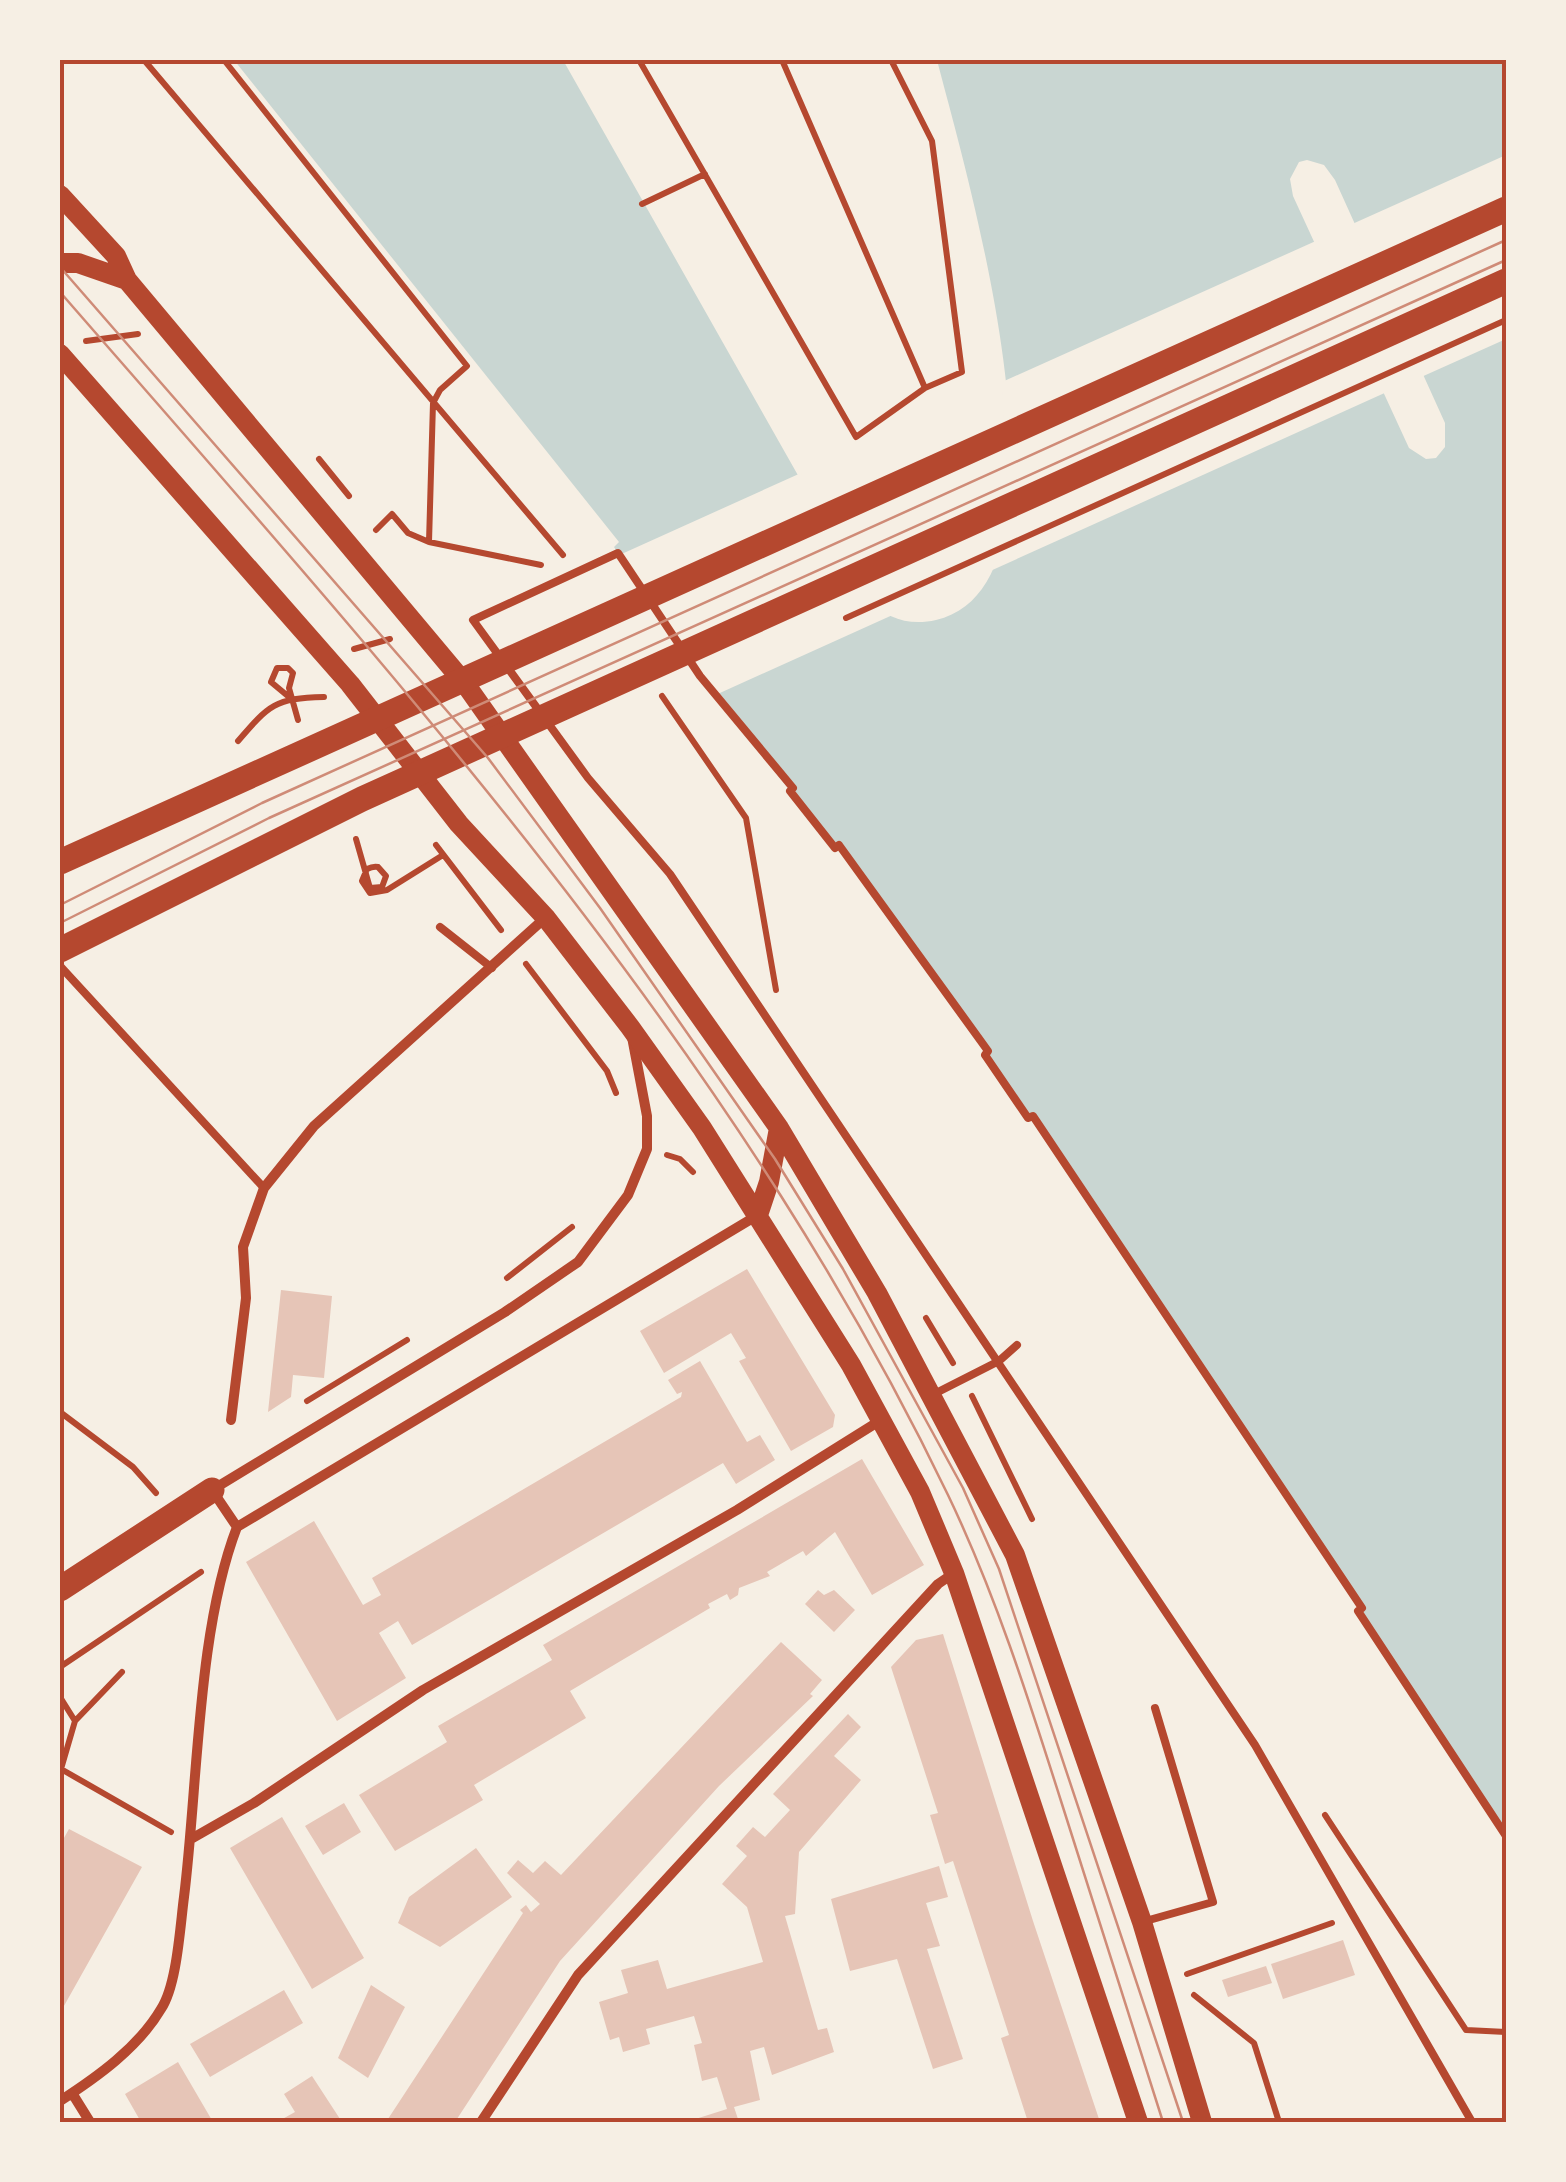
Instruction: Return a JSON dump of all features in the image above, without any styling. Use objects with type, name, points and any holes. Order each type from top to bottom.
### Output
[{"type":"main road","points":[[60,195],[116,256],[127,280],[466,686],[779,1128],[934,1394],[1014,1554],[1142,1922],[1202,2122]]},
{"type":"main road","points":[[60,862],[1506,209]]},
{"type":"main road","points":[[60,263],[78,263],[127,280]]},
{"type":"main road","points":[[60,950],[362,799],[1506,280]]},
{"type":"main road","points":[[60,354],[350,684],[459,824],[546,918],[630,1026],[758,1214],[920,1492],[954,1573],[1138,2122]]},
{"type":"main road","points":[[758,1214],[770,1182],[779,1128]]},
{"type":"main road","points":[[60,1589],[212,1490]]},
{"type":"street","points":[[232,1420],[246,1298],[242,1247],[264,1188],[314,1126],[546,918]]},
{"type":"street","points":[[237,1528],[212,1490],[489,1322],[578,1262],[628,1195],[646,1149],[647,1116],[630,1026]]},
{"type":"street","points":[[60,2101],[126,2052],[163,2007],[178,1942],[211,1636],[227,1554],[237,1528],[758,1214]]},
{"type":"street","points":[[191,1839],[254,1803],[423,1690],[737,1510],[880,1420]]},
{"type":"street","points":[[481,2122],[578,1975],[938,1584],[954,1573]]},
{"type":"street","points":[[72,2093],[90,2122]]},
{"type":"lane","points":[[1472,2122],[1256,1745],[670,874],[588,778],[472,620],[618,552],[700,676],[794,788],[790,792],[835,848],[839,846],[988,1052],[985,1054],[1028,1118],[1033,1116],[1362,1608],[1358,1610],[1398,1674],[1402,1672],[1506,1836]]},
{"type":"lane","points":[[440,928],[492,968]]},
{"type":"lane","points":[[60,966],[264,1188]]},
{"type":"lane","points":[[934,1394],[999,1361],[1017,1345]]},
{"type":"lane","points":[[1142,1922],[1213,1902],[1155,1708]]},
{"type":"path","points":[[144,60],[577,572]]},
{"type":"path","points":[[224,60],[467,366],[440,390],[433,403],[429,542]]},
{"type":"path","points":[[640,60],[856,436],[925,388],[962,372],[932,141],[891,60]]},
{"type":"path","points":[[782,60],[925,388]]},
{"type":"path","points":[[642,204],[705,174]]},
{"type":"path","points":[[842,620],[1506,320]]},
{"type":"path","points":[[92,351],[84,341],[140,334]]},
{"type":"path","points":[[376,530],[392,514],[408,533],[429,542],[577,572]]},
{"type":"path","points":[[353,650],[404,635]]},
{"type":"path","points":[[289,698],[272,682],[272,674],[284,666],[293,673],[289,688],[298,720]]},
{"type":"path","points":[[662,701],[680,693]]},
{"type":"path","points":[[238,741],[269,706],[289,698],[332,697]]},
{"type":"path","points":[[374,831],[356,839],[362,856],[369,872],[370,888],[382,887],[386,876],[378,867],[374,866],[370,867],[366,869],[363,886],[370,893],[386,890],[443,855]]},
{"type":"path","points":[[565,1017],[607,1071],[621,1107]]},
{"type":"path","points":[[661,1153],[680,1159],[697,1176]]},
{"type":"path","points":[[495,1287],[584,1218]]},
{"type":"path","points":[[303,1403],[416,1334]]},
{"type":"path","points":[[60,1412],[133,1467],[171,1515]]},
{"type":"path","points":[[60,1667],[227,1554]]},
{"type":"path","points":[[122,1672],[75,1720],[61,1769],[168,1831],[191,1839]]},
{"type":"path","points":[[60,1697],[75,1720]]},
{"type":"path","points":[[1187,1974],[1384,1905]]},
{"type":"path","points":[[1182,1960],[1194,1995],[1254,2043],[1279,2122]]},
{"type":"shaded area","points":[[234,60],[563,60],[868,599],[891,616],[917,622],[936,620],[981,590],[1005,532],[1011,454],[1004,365],[989,273],[937,60],[1506,60],[1506,1836],[1358,1611],[1362,1609],[1033,1117],[1028,1118],[985,1055],[988,1051],[840,846],[835,848],[700,676],[614,547],[619,542]],"holes":[[[1299,162],[1324,165],[1335,180],[1445,423],[1445,447],[1436,458],[1426,459],[1409,448],[1293,196],[1290,179]]]},
{"type":"pier","points":[[1506,155],[1506,339],[1419,378],[1350,225]]},
{"type":"pier","points":[[1318,240],[1389,391],[988,572],[976,588],[997,552],[1003,520],[1007,471],[1002,382]]},
{"type":"pier","points":[[801,473],[872,596],[897,613],[711,697],[615,557]]},
{"type":"building","points":[[747,1269],[835,1415],[833,1427],[791,1451],[739,1361],[746,1358],[731,1333],[664,1373],[640,1331]]},
{"type":"building","points":[[281,1290],[332,1296],[324,1378],[293,1375],[291,1397],[268,1412]]},
{"type":"building","points":[[700,1361],[747,1442],[760,1435],[775,1460],[736,1484],[723,1463],[412,1645],[398,1621],[379,1633],[406,1678],[337,1721],[246,1562],[314,1521],[363,1605],[381,1595],[372,1578],[681,1397],[682,1392],[677,1394],[668,1380]]},
{"type":"building","points":[[862,1459],[924,1565],[872,1595],[835,1532],[806,1556],[803,1551],[767,1572],[770,1576],[739,1588],[738,1595],[730,1600],[727,1594],[708,1604],[710,1608],[570,1691],[586,1718],[474,1785],[483,1800],[395,1851],[359,1795],[447,1742],[438,1726],[552,1660],[543,1645]]},
{"type":"building","points":[[818,1590],[824,1595],[834,1590],[855,1610],[834,1632],[805,1604]]},
{"type":"building","points":[[943,1634],[1100,2122],[1028,2122],[1001,2038],[1009,2035],[953,1861],[945,1864],[930,1815],[938,1813],[891,1667],[916,1640]]},
{"type":"building","points":[[781,1642],[822,1680],[810,1694],[813,1696],[719,1786],[560,1961],[455,2122],[386,2122],[523,1913],[520,1910],[526,1905],[531,1912],[540,1904],[507,1873],[518,1860],[533,1873],[545,1861],[561,1875]]},
{"type":"building","points":[[848,1714],[861,1727],[834,1756],[861,1780],[799,1852],[795,1914],[785,1916],[818,2030],[827,2028],[834,2052],[772,2075],[764,2047],[750,2051],[760,2100],[734,2107],[739,2122],[686,2122],[727,2109],[717,2077],[702,2081],[694,2045],[702,2043],[694,2016],[646,2029],[650,2044],[623,2052],[619,2037],[610,2040],[599,2002],[628,1993],[621,1970],[658,1960],[667,1989],[763,1962],[747,1907],[722,1884],[747,1856],[736,1846],[753,1827],[765,1837],[790,1810],[773,1794]]},
{"type":"building","points":[[344,1803],[361,1832],[323,1855],[305,1826]]},
{"type":"building","points":[[282,1817],[364,1958],[312,1989],[230,1848]]},
{"type":"building","points":[[69,1829],[142,1867],[60,2013],[60,1845]]},
{"type":"building","points":[[476,1848],[512,1897],[440,1947],[398,1923],[409,1897]]},
{"type":"building","points":[[939,1866],[948,1897],[926,1903],[940,1946],[927,1949],[963,2059],[933,2069],[897,1959],[850,1971],[831,1899]]},
{"type":"building","points":[[1343,1940],[1355,1975],[1283,1999],[1271,1964]]},
{"type":"building","points":[[1266,1966],[1272,1983],[1228,1997],[1222,1980]]},
{"type":"building","points":[[371,1985],[405,2007],[368,2078],[338,2058]]},
{"type":"building","points":[[284,1990],[303,2023],[210,2077],[190,2044]]},
{"type":"building","points":[[178,2062],[213,2122],[141,2122],[125,2094]]},
{"type":"building","points":[[312,2076],[342,2122],[277,2122],[295,2112],[284,2094]]},
{"type":"tram line","points":[[60,905],[262,803],[1506,240]]},
{"type":"tram line","points":[[60,923],[269,818],[1506,260]]},
{"type":"tram line","points":[[60,267],[488,758],[600,908],[775,1159],[843,1269],[963,1488],[999,1569],[1183,2122]]},
{"type":"tram line","points":[[60,292],[306,575],[545,864],[657,1014],[763,1168],[861,1328],[948,1495],[996,1607],[1163,2122]]}]
